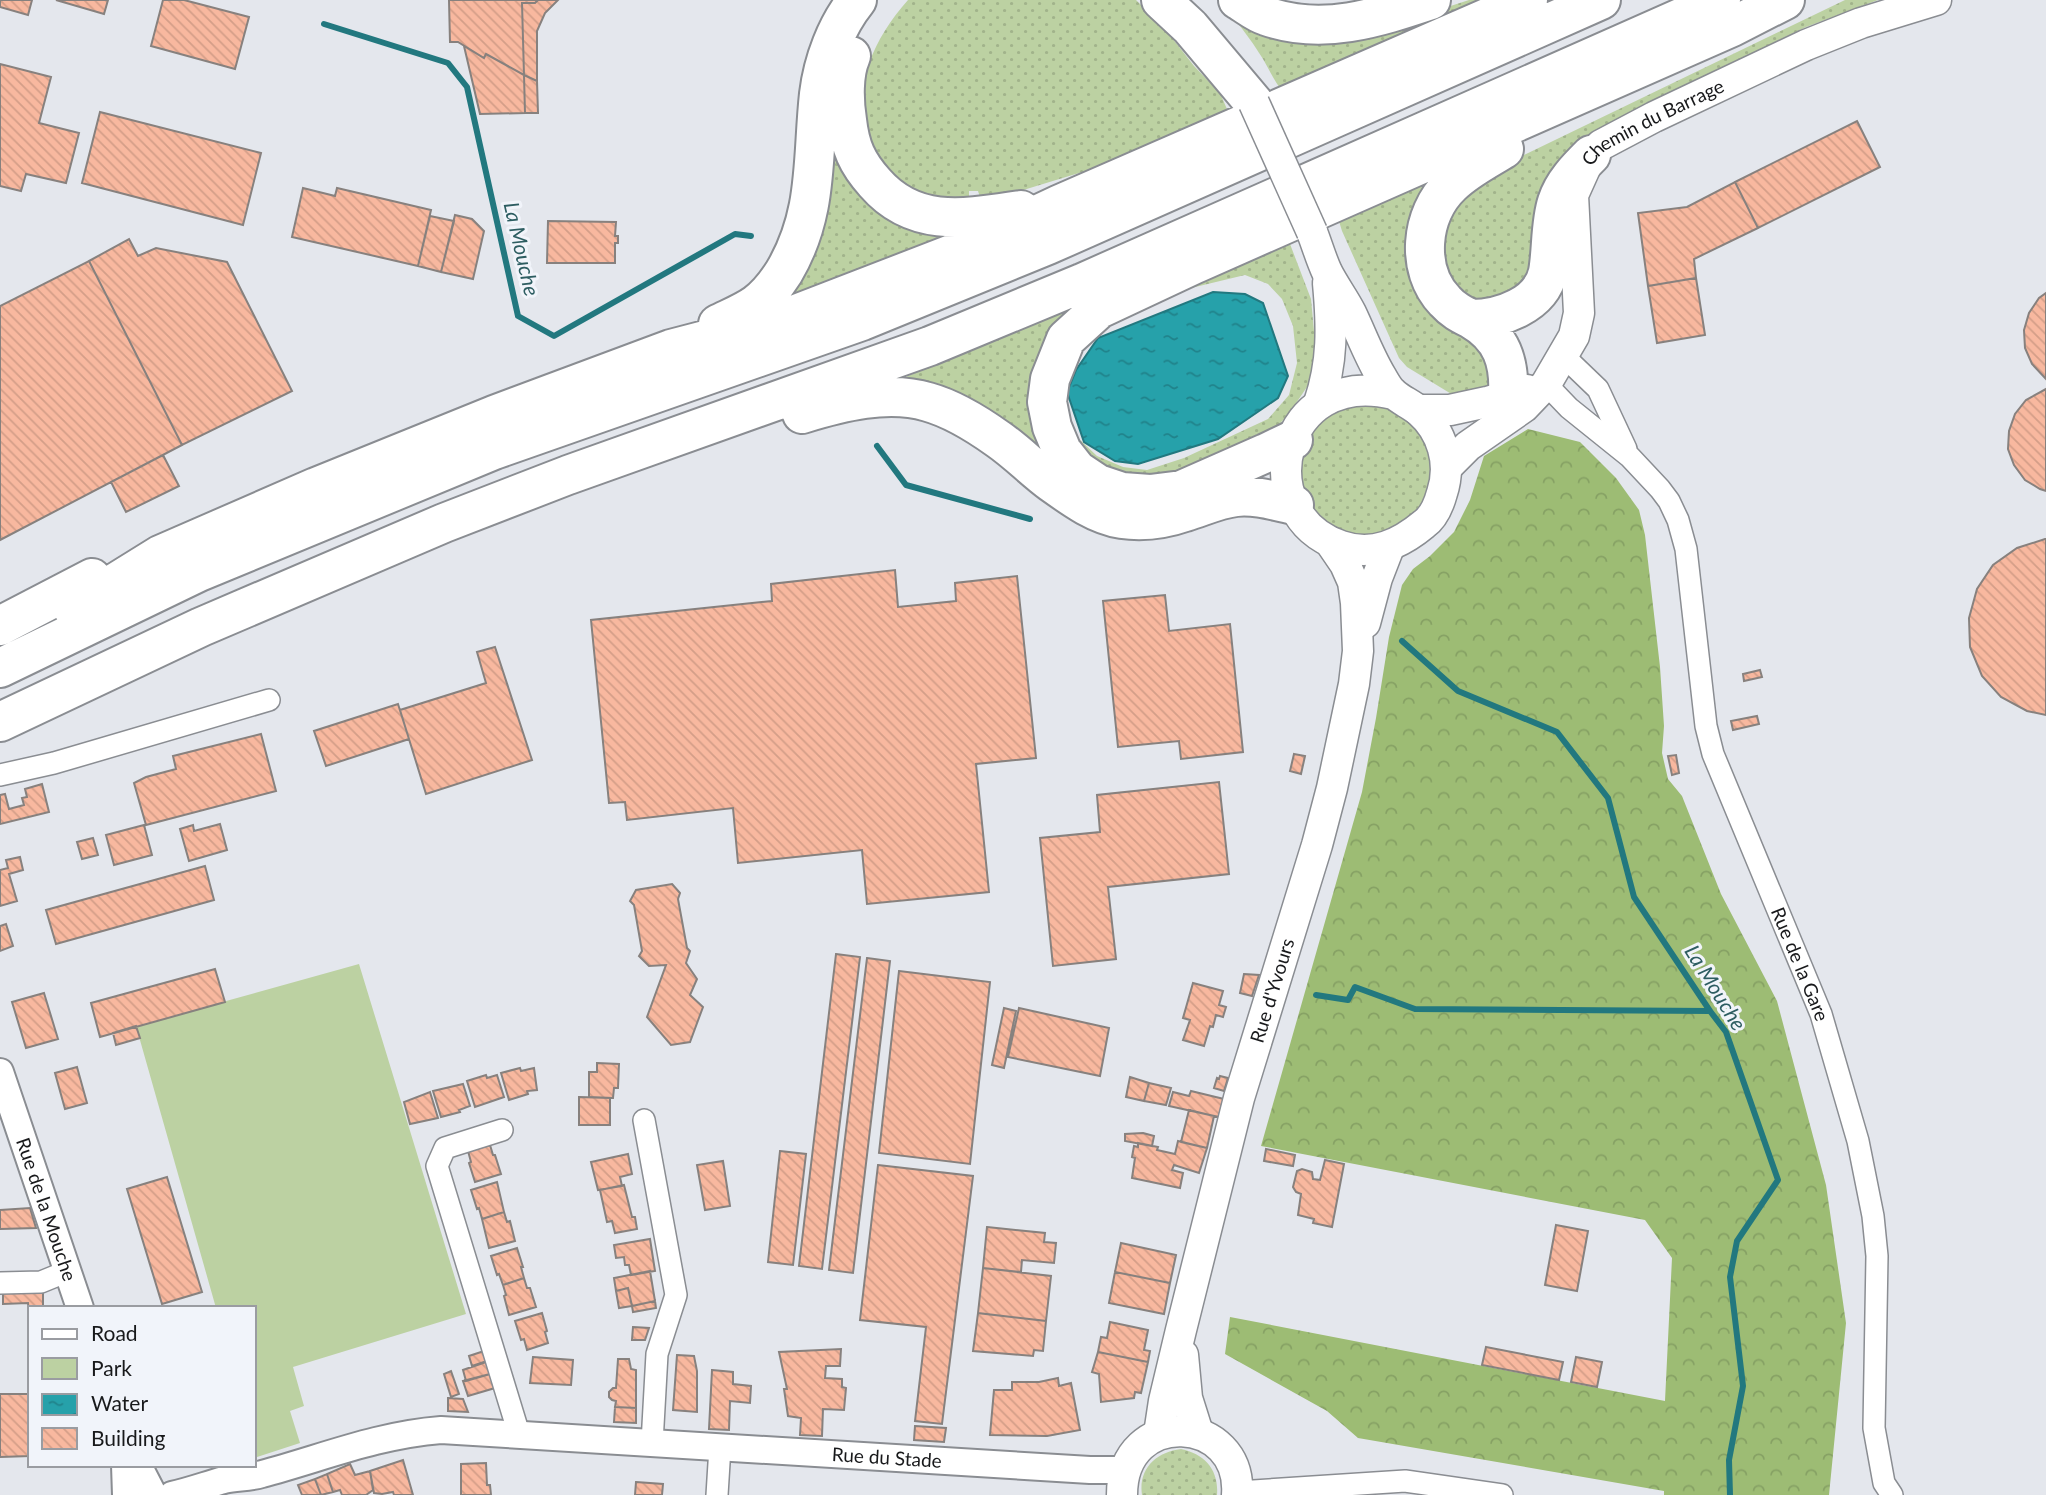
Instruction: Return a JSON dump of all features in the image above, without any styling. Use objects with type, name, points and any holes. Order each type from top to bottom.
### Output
[{"type":"highway","points":[[671,349],[701,330],[757,304],[778,282],[794,256],[808,217],[814,180],[819,92],[826,60],[845,14],[856,0]]},
{"type":"highway","points":[[883,0],[863,32],[848,64],[844,103],[849,143],[864,171],[887,197],[909,210],[942,217],[974,217],[1058,205]]},
{"type":"highway","points":[[1161,0],[1190,27],[1254,103]]},
{"type":"highway","points":[[1238,0],[1264,15],[1288,22],[1337,25],[1362,21],[1431,0]]},
{"type":"highway","points":[[0,626],[109,569],[160,555],[316,487],[481,420],[671,349],[778,321],[962,250],[1058,205],[1528,0]]},
{"type":"highway","points":[[0,668],[199,572],[494,450],[862,321],[1048,245],[1601,0]]},
{"type":"highway","points":[[0,722],[201,627],[418,534],[568,475],[930,346],[1727,14],[1785,0]]},
{"type":"highway","points":[[1505,408],[1509,377],[1506,359],[1497,341],[1443,299],[1425,264],[1427,225],[1435,206],[1448,187],[1465,172],[1727,14]]},
{"type":"highway","points":[[1293,440],[1182,490],[1150,495],[1122,492],[1098,484],[1077,470],[1062,451],[1052,427],[1047,402],[1050,379],[1066,340],[1099,309],[1727,14]]},
{"type":"highway","points":[[1471,319],[1484,319],[1520,308],[1536,293],[1547,275],[1556,203],[1570,177],[1591,155]]},
{"type":"highway","points":[[680,434],[726,436],[824,407],[873,398],[900,397],[927,401],[972,422],[1000,440],[1080,503],[1120,519],[1141,521],[1164,518],[1234,497],[1252,497],[1294,505]]},
{"type":"highway","points":[[0,648],[77,607],[160,555]]},
{"type":"main road","points":[[1174,0],[1204,27]]},
{"type":"main road","points":[[1183,0],[1226,56],[1254,103],[1327,272],[1380,374],[1406,402],[1432,425],[1441,443],[1447,467],[1439,505],[1429,521],[1390,547],[1370,551],[1350,549],[1330,542],[1314,532],[1303,520],[1294,505],[1287,482],[1286,463],[1303,419],[1320,403],[1355,390],[1376,390],[1406,402],[1450,410],[1505,408]]},
{"type":"main road","name":"Chemin du Barrage","points":[[1546,384],[1574,336],[1580,313],[1573,195],[1591,155],[1601,145],[1806,45],[1861,23],[1936,0]]},
{"type":"main road","points":[[1320,403],[1330,366],[1332,316],[1327,272]]},
{"type":"main road","points":[[1447,467],[1505,408],[1546,384]]},
{"type":"main road","points":[[1330,542],[1353,582],[1358,651]]},
{"type":"main road","points":[[1358,651],[1377,578],[1390,547]]},
{"type":"main road","name":"Rue d'Yvours","points":[[1159,1434],[1181,1329],[1239,1098],[1332,788],[1354,684],[1358,651]]},
{"type":"main road","points":[[1181,1329],[1187,1398],[1198,1433]]},
{"type":"main road","points":[[1123,1483],[1130,1458],[1138,1448],[1159,1434],[1179,1430],[1198,1433],[1212,1440],[1228,1457],[1237,1477],[1238,1494]]},
{"type":"street","name":"Rue de la Gare","points":[[1562,359],[1573,365],[1598,389],[1630,457]]},
{"type":"street","name":"Rue de la Gare","points":[[1546,384],[1569,408],[1630,457],[1660,489],[1678,520],[1686,550],[1706,726],[1713,754],[1821,1014],[1857,1141],[1873,1216],[1877,1256],[1874,1428],[1884,1483],[1892,1495]]},
{"type":"street","points":[[0,775],[54,763],[269,700]]},
{"type":"street","name":"Rue de la Mouche","points":[[0,1072],[79,1306]]},
{"type":"street","points":[[644,1121],[676,1295],[657,1354],[652,1443]]},
{"type":"street","points":[[502,1130],[445,1148],[436,1166],[519,1434]]},
{"type":"street","points":[[0,1283],[41,1282],[68,1271]]},
{"type":"street","name":"Rue du Stade","points":[[219,1495],[258,1475],[345,1448],[402,1434],[441,1430],[1090,1470],[1123,1483]]},
{"type":"street","points":[[717,1495],[720,1447]]},
{"type":"street","points":[[125,1467],[126,1495]]},
{"type":"street","points":[[139,1467],[155,1495]]},
{"type":"street","name":"Rue du Stade","points":[[155,1495],[192,1491],[226,1479],[258,1475]]},
{"type":"street","points":[[1238,1494],[1405,1481],[1502,1495]]},
{"type":"green space","points":[[908,0],[1136,0],[1166,30],[1194,66],[1220,93],[1230,116],[1138,155],[1000,197],[998,194],[980,197],[978,191],[969,191],[969,199],[922,193],[893,176],[881,163],[867,132],[863,114],[865,79],[869,63],[876,46]]},
{"type":"green space","points":[[1219,0],[1241,16],[1377,30],[1469,0],[1494,0],[1284,93],[1237,21]]},
{"type":"green space","points":[[1845,0],[1878,0],[1806,27],[1607,124],[1587,137],[1536,250],[1525,282],[1498,300],[1473,300],[1448,281],[1441,261],[1447,214],[1499,167]]},
{"type":"green space","points":[[826,138],[968,232],[774,305]]},
{"type":"green space","points":[[1447,168],[1417,217],[1479,336],[1500,388],[1453,395],[1407,367],[1399,358],[1338,218]]},
{"type":"green space","points":[[1290,244],[1311,299],[1316,352],[1309,384],[1288,415],[1265,439],[1157,480],[1131,479],[1083,455],[1077,437],[1097,456],[1123,467],[1147,470],[1184,458],[1268,419],[1289,395],[1297,363],[1293,326],[1282,299],[1268,284],[1245,275],[1191,288],[1201,279]]},
{"type":"green space","points":[[1086,301],[1050,454],[889,384]]},
{"type":"green space","points":[[1366,404],[1391,409],[1412,424],[1427,445],[1432,470],[1427,495],[1412,516],[1391,531],[1366,536],[1341,531],[1320,516],[1305,495],[1300,470],[1305,445],[1320,424],[1341,409]]},
{"type":"green space","points":[[1528,429],[1580,442],[1616,478],[1639,510],[1645,535],[1660,667],[1664,726],[1662,753],[1668,779],[1682,796],[1721,894],[1777,1001],[1826,1185],[1846,1323],[1829,1495],[1664,1495],[1664,1491],[1358,1438],[1327,1411],[1225,1354],[1230,1317],[1665,1401],[1672,1258],[1645,1220],[1261,1146],[1362,792],[1389,637],[1402,585],[1413,569],[1454,532],[1470,500],[1484,456]]},
{"type":"green space","points":[[359,964],[466,1314],[293,1367],[304,1406],[290,1411],[300,1443],[256,1457],[256,1306],[215,1306],[136,1026]]},
{"type":"green space","points":[[1181,1449],[1190,1451],[1209,1464],[1216,1478],[1217,1495],[1142,1495],[1143,1477],[1151,1463],[1164,1454]]},
{"type":"water","points":[[1213,292],[1245,294],[1263,303],[1288,376],[1278,398],[1218,439],[1138,464],[1115,461],[1084,442],[1067,392],[1076,370],[1098,338]]},
{"type":"building","points":[[0,0],[32,0],[28,15],[0,7]]},
{"type":"building","points":[[56,0],[108,0],[104,14]]},
{"type":"building","points":[[163,0],[184,0],[249,17],[235,69],[151,46]]},
{"type":"building","points":[[449,0],[538,0],[535,3],[522,3],[524,75],[486,54],[484,58],[458,42],[450,42]]},
{"type":"building","points":[[538,0],[558,0],[545,13],[537,31],[537,81],[524,75],[522,3],[535,3]]},
{"type":"building","points":[[464,46],[484,58],[486,54],[524,75],[525,113],[480,114]]},
{"type":"building","points":[[0,64],[51,77],[39,123],[79,133],[66,183],[26,174],[21,191],[0,186]]},
{"type":"building","points":[[524,75],[537,81],[538,113],[525,113]]},
{"type":"building","points":[[100,112],[261,153],[243,225],[82,183]]},
{"type":"building","points":[[1857,121],[1880,167],[1758,228],[1735,182]]},
{"type":"building","points":[[1735,182],[1758,228],[1694,259],[1696,278],[1648,286],[1638,213],[1687,207]]},
{"type":"building","points":[[303,188],[335,196],[337,188],[431,210],[418,266],[292,237]]},
{"type":"building","points":[[455,215],[472,219],[484,231],[473,279],[441,272]]},
{"type":"building","points":[[430,216],[454,221],[441,272],[418,266]]},
{"type":"building","points":[[548,221],[616,222],[615,236],[618,236],[618,243],[615,243],[615,263],[547,263]]},
{"type":"building","points":[[129,239],[138,256],[156,248],[227,262],[292,391],[182,445],[89,261]]},
{"type":"building","points":[[89,261],[182,445],[0,540],[0,306]]},
{"type":"building","points":[[1696,278],[1705,335],[1657,343],[1648,286]]},
{"type":"building","points":[[2046,293],[2046,379],[2032,364],[2025,348],[2024,330],[2029,313]]},
{"type":"building","points":[[2046,389],[2046,491],[2025,480],[2014,465],[2008,449],[2009,431],[2015,414],[2026,400]]},
{"type":"building","points":[[163,455],[179,486],[126,512],[111,482]]},
{"type":"building","points":[[2046,539],[2046,715],[2027,711],[2001,697],[1982,676],[1970,647],[1969,618],[1977,589],[1993,565],[2017,548]]},
{"type":"building","points":[[895,570],[898,607],[956,601],[955,583],[1017,576],[1036,758],[976,764],[989,892],[867,904],[862,850],[738,863],[733,808],[627,820],[625,802],[609,803],[591,620],[772,601],[771,584]]},
{"type":"building","points":[[1165,595],[1169,631],[1230,624],[1243,752],[1181,759],[1179,741],[1118,747],[1103,601]]},
{"type":"building","points":[[495,647],[532,760],[426,794],[400,710],[486,683],[477,652]]},
{"type":"building","points":[[1760,670],[1762,677],[1744,681],[1743,674]]},
{"type":"building","points":[[398,704],[409,739],[326,766],[314,731]]},
{"type":"building","points":[[1757,716],[1759,724],[1733,730],[1731,721]]},
{"type":"building","points":[[261,734],[276,791],[146,825],[134,783],[176,769],[173,756]]},
{"type":"building","points":[[1294,754],[1305,756],[1301,774],[1290,771]]},
{"type":"building","points":[[1676,755],[1679,773],[1672,775],[1668,756]]},
{"type":"building","points":[[1219,782],[1229,874],[1108,887],[1116,959],[1053,966],[1040,838],[1100,832],[1097,795]]},
{"type":"building","points":[[42,784],[49,812],[0,824],[0,795],[5,794],[9,809],[24,805],[22,798],[27,797],[25,789]]},
{"type":"building","points":[[220,824],[227,850],[189,861],[180,829],[193,825],[194,831]]},
{"type":"building","points":[[144,825],[152,855],[114,865],[106,835]]},
{"type":"building","points":[[93,838],[98,855],[82,859],[77,842]]},
{"type":"building","points":[[20,857],[23,870],[9,874],[17,901],[0,906],[0,870],[8,868],[6,860]]},
{"type":"building","points":[[205,866],[214,900],[56,944],[46,910]]},
{"type":"building","points":[[672,884],[680,893],[678,899],[687,948],[690,951],[686,963],[697,979],[690,995],[703,1007],[690,1042],[671,1045],[647,1017],[666,965],[649,966],[639,956],[642,951],[634,905],[630,901],[636,890]]},
{"type":"building","points":[[6,924],[13,946],[0,951],[0,926]]},
{"type":"building","points":[[836,954],[860,957],[822,1269],[799,1266]]},
{"type":"building","points":[[867,958],[890,961],[853,1273],[829,1270]]},
{"type":"building","points":[[215,969],[225,1002],[100,1037],[91,1003]]},
{"type":"building","points":[[899,971],[990,982],[970,1164],[879,1153]]},
{"type":"building","points":[[1244,974],[1259,975],[1252,996],[1240,993]]},
{"type":"building","points":[[1193,983],[1223,991],[1219,1005],[1226,1007],[1223,1017],[1216,1015],[1204,1046],[1183,1040],[1190,1020],[1183,1018]]},
{"type":"building","points":[[44,993],[58,1039],[26,1048],[12,1002]]},
{"type":"building","points":[[1004,1008],[1016,1011],[1004,1068],[992,1065]]},
{"type":"building","points":[[1019,1008],[1109,1028],[1100,1076],[1008,1057]]},
{"type":"building","points":[[136,1026],[140,1038],[116,1045],[113,1033]]},
{"type":"building","points":[[597,1063],[619,1064],[618,1088],[614,1088],[613,1098],[589,1097],[589,1072],[597,1072]]},
{"type":"building","points":[[77,1067],[87,1103],[65,1109],[55,1073]]},
{"type":"building","points":[[520,1068],[521,1071],[534,1068],[537,1090],[527,1091],[528,1094],[509,1100],[501,1073]]},
{"type":"building","points":[[486,1075],[487,1078],[497,1075],[504,1097],[475,1107],[467,1081]]},
{"type":"building","points":[[1220,1076],[1228,1078],[1224,1091],[1214,1088]]},
{"type":"building","points":[[1130,1077],[1149,1083],[1144,1101],[1126,1097]]},
{"type":"building","points":[[1149,1083],[1171,1088],[1166,1105],[1144,1101]]},
{"type":"building","points":[[463,1084],[470,1106],[441,1117],[433,1091]]},
{"type":"building","points":[[1191,1091],[1224,1099],[1219,1117],[1169,1106],[1173,1092],[1189,1096]]},
{"type":"building","points":[[430,1092],[438,1118],[410,1124],[404,1102]]},
{"type":"building","points":[[579,1097],[610,1098],[610,1125],[579,1125]]},
{"type":"building","points":[[1189,1110],[1214,1116],[1207,1148],[1181,1142]]},
{"type":"building","points":[[1143,1133],[1154,1136],[1152,1146],[1125,1141],[1125,1134]]},
{"type":"building","points":[[1178,1141],[1207,1148],[1199,1173],[1174,1165],[1172,1170],[1183,1173],[1180,1188],[1132,1178],[1134,1146],[1138,1147],[1138,1143],[1175,1154]]},
{"type":"building","points":[[490,1145],[501,1174],[475,1182],[468,1151]]},
{"type":"building","points":[[1266,1149],[1295,1155],[1293,1166],[1264,1161]]},
{"type":"building","points":[[780,1151],[806,1154],[793,1265],[768,1262]]},
{"type":"building","points":[[628,1154],[632,1174],[620,1177],[622,1186],[598,1190],[591,1162]]},
{"type":"building","points":[[1325,1160],[1344,1164],[1332,1227],[1313,1223],[1314,1219],[1298,1215],[1301,1194],[1293,1187],[1297,1171],[1302,1169],[1312,1172],[1313,1179],[1320,1180]]},
{"type":"building","points":[[723,1161],[730,1206],[705,1210],[697,1165]]},
{"type":"building","points":[[878,1165],[973,1176],[942,1424],[915,1421],[926,1327],[860,1320]]},
{"type":"building","points":[[167,1177],[202,1292],[162,1304],[127,1189]]},
{"type":"building","points":[[497,1182],[504,1212],[482,1219],[471,1190]]},
{"type":"building","points":[[624,1185],[637,1229],[615,1233],[612,1221],[607,1222],[600,1190]]},
{"type":"building","points":[[30,1208],[36,1228],[0,1229],[0,1210]]},
{"type":"building","points":[[504,1212],[507,1222],[510,1221],[515,1241],[489,1248],[482,1219]]},
{"type":"building","points":[[1556,1225],[1588,1231],[1577,1291],[1545,1285]]},
{"type":"building","points":[[987,1227],[1045,1233],[1044,1242],[1056,1243],[1054,1263],[1022,1260],[1021,1272],[983,1268]]},
{"type":"building","points":[[650,1239],[655,1271],[631,1275],[624,1257],[616,1258],[614,1245]]},
{"type":"building","points":[[1121,1243],[1176,1255],[1170,1283],[1115,1272]]},
{"type":"building","points":[[517,1248],[524,1278],[503,1285],[491,1256]]},
{"type":"building","points":[[983,1268],[1051,1276],[1046,1321],[978,1313]]},
{"type":"building","points":[[650,1271],[655,1301],[632,1306],[628,1288],[616,1291],[614,1278]]},
{"type":"building","points":[[1115,1272],[1170,1283],[1164,1314],[1109,1303]]},
{"type":"building","points":[[524,1278],[536,1307],[509,1315],[503,1285]]},
{"type":"building","points":[[628,1288],[632,1306],[619,1308],[616,1291]]},
{"type":"building","points":[[3,1291],[43,1291],[43,1306],[28,1306],[28,1303],[3,1304]]},
{"type":"building","points":[[655,1301],[656,1308],[633,1312],[632,1306]]},
{"type":"building","points":[[542,1313],[548,1343],[527,1350],[515,1321]]},
{"type":"building","points":[[978,1313],[1046,1321],[1043,1351],[1034,1350],[1033,1356],[973,1351]]},
{"type":"building","points":[[1110,1322],[1148,1330],[1144,1350],[1150,1351],[1148,1362],[1098,1352],[1101,1337],[1107,1338]]},
{"type":"building","points":[[633,1327],[649,1328],[645,1340],[632,1340]]},
{"type":"building","points":[[1486,1347],[1563,1362],[1559,1380],[1482,1365]]},
{"type":"building","points":[[841,1349],[840,1366],[826,1366],[825,1378],[842,1379],[842,1387],[846,1388],[844,1410],[823,1409],[822,1436],[800,1435],[801,1418],[788,1416],[784,1389],[787,1389],[779,1352]]},
{"type":"building","points":[[484,1351],[487,1361],[472,1366],[469,1356]]},
{"type":"building","points":[[1098,1352],[1148,1362],[1141,1393],[1135,1392],[1134,1398],[1101,1402],[1099,1374],[1092,1372]]},
{"type":"building","points":[[677,1355],[694,1356],[697,1371],[697,1412],[673,1410]]},
{"type":"building","points":[[533,1357],[573,1360],[571,1385],[530,1383]]},
{"type":"building","points":[[1576,1357],[1602,1362],[1597,1387],[1571,1382]]},
{"type":"building","points":[[618,1359],[629,1359],[631,1369],[636,1370],[636,1408],[615,1407],[616,1401],[609,1397],[609,1392],[616,1388]]},
{"type":"building","points":[[486,1362],[490,1374],[466,1381],[463,1370]]},
{"type":"building","points":[[712,1370],[733,1372],[733,1384],[751,1386],[750,1403],[730,1401],[729,1430],[709,1429]]},
{"type":"building","points":[[451,1371],[459,1394],[451,1397],[444,1374]]},
{"type":"building","points":[[490,1374],[495,1388],[468,1396],[463,1381]]},
{"type":"building","points":[[1058,1378],[1059,1386],[1071,1383],[1080,1430],[1047,1436],[990,1435],[994,1390],[1012,1390],[1012,1382],[1039,1382]]},
{"type":"building","points":[[0,1394],[28,1394],[28,1456],[0,1457]]},
{"type":"building","points":[[448,1398],[463,1399],[468,1412],[448,1411]]},
{"type":"building","points":[[615,1407],[636,1408],[636,1423],[614,1422]]},
{"type":"building","points":[[915,1426],[946,1428],[944,1442],[914,1440]]},
{"type":"building","points":[[403,1460],[413,1495],[374,1493],[370,1471]]},
{"type":"building","points":[[486,1463],[487,1485],[490,1485],[491,1495],[461,1495],[461,1464]]},
{"type":"building","points":[[350,1464],[355,1475],[370,1471],[373,1490],[366,1495],[342,1495],[340,1490],[333,1492],[327,1474]]},
{"type":"building","points":[[327,1474],[333,1492],[321,1495],[315,1479]]},
{"type":"building","points":[[315,1479],[321,1495],[302,1495],[298,1485]]},
{"type":"building","points":[[636,1482],[663,1484],[662,1495],[635,1495]]},
{"type":"waterway","name":"La Mouche","points":[[324,24],[448,63],[467,87],[518,316],[554,336],[735,234],[751,236]]},
{"type":"waterway","name":"La Mouche","points":[[877,446],[906,485],[1030,519]]},
{"type":"waterway","name":"La Mouche","points":[[1402,641],[1458,691],[1557,732],[1608,798],[1634,897],[1726,1032],[1778,1180],[1737,1241],[1730,1277],[1743,1386],[1729,1460],[1730,1495]]},
{"type":"waterway","points":[[1316,995],[1348,1000],[1355,987],[1415,1009],[1710,1011]]}]
